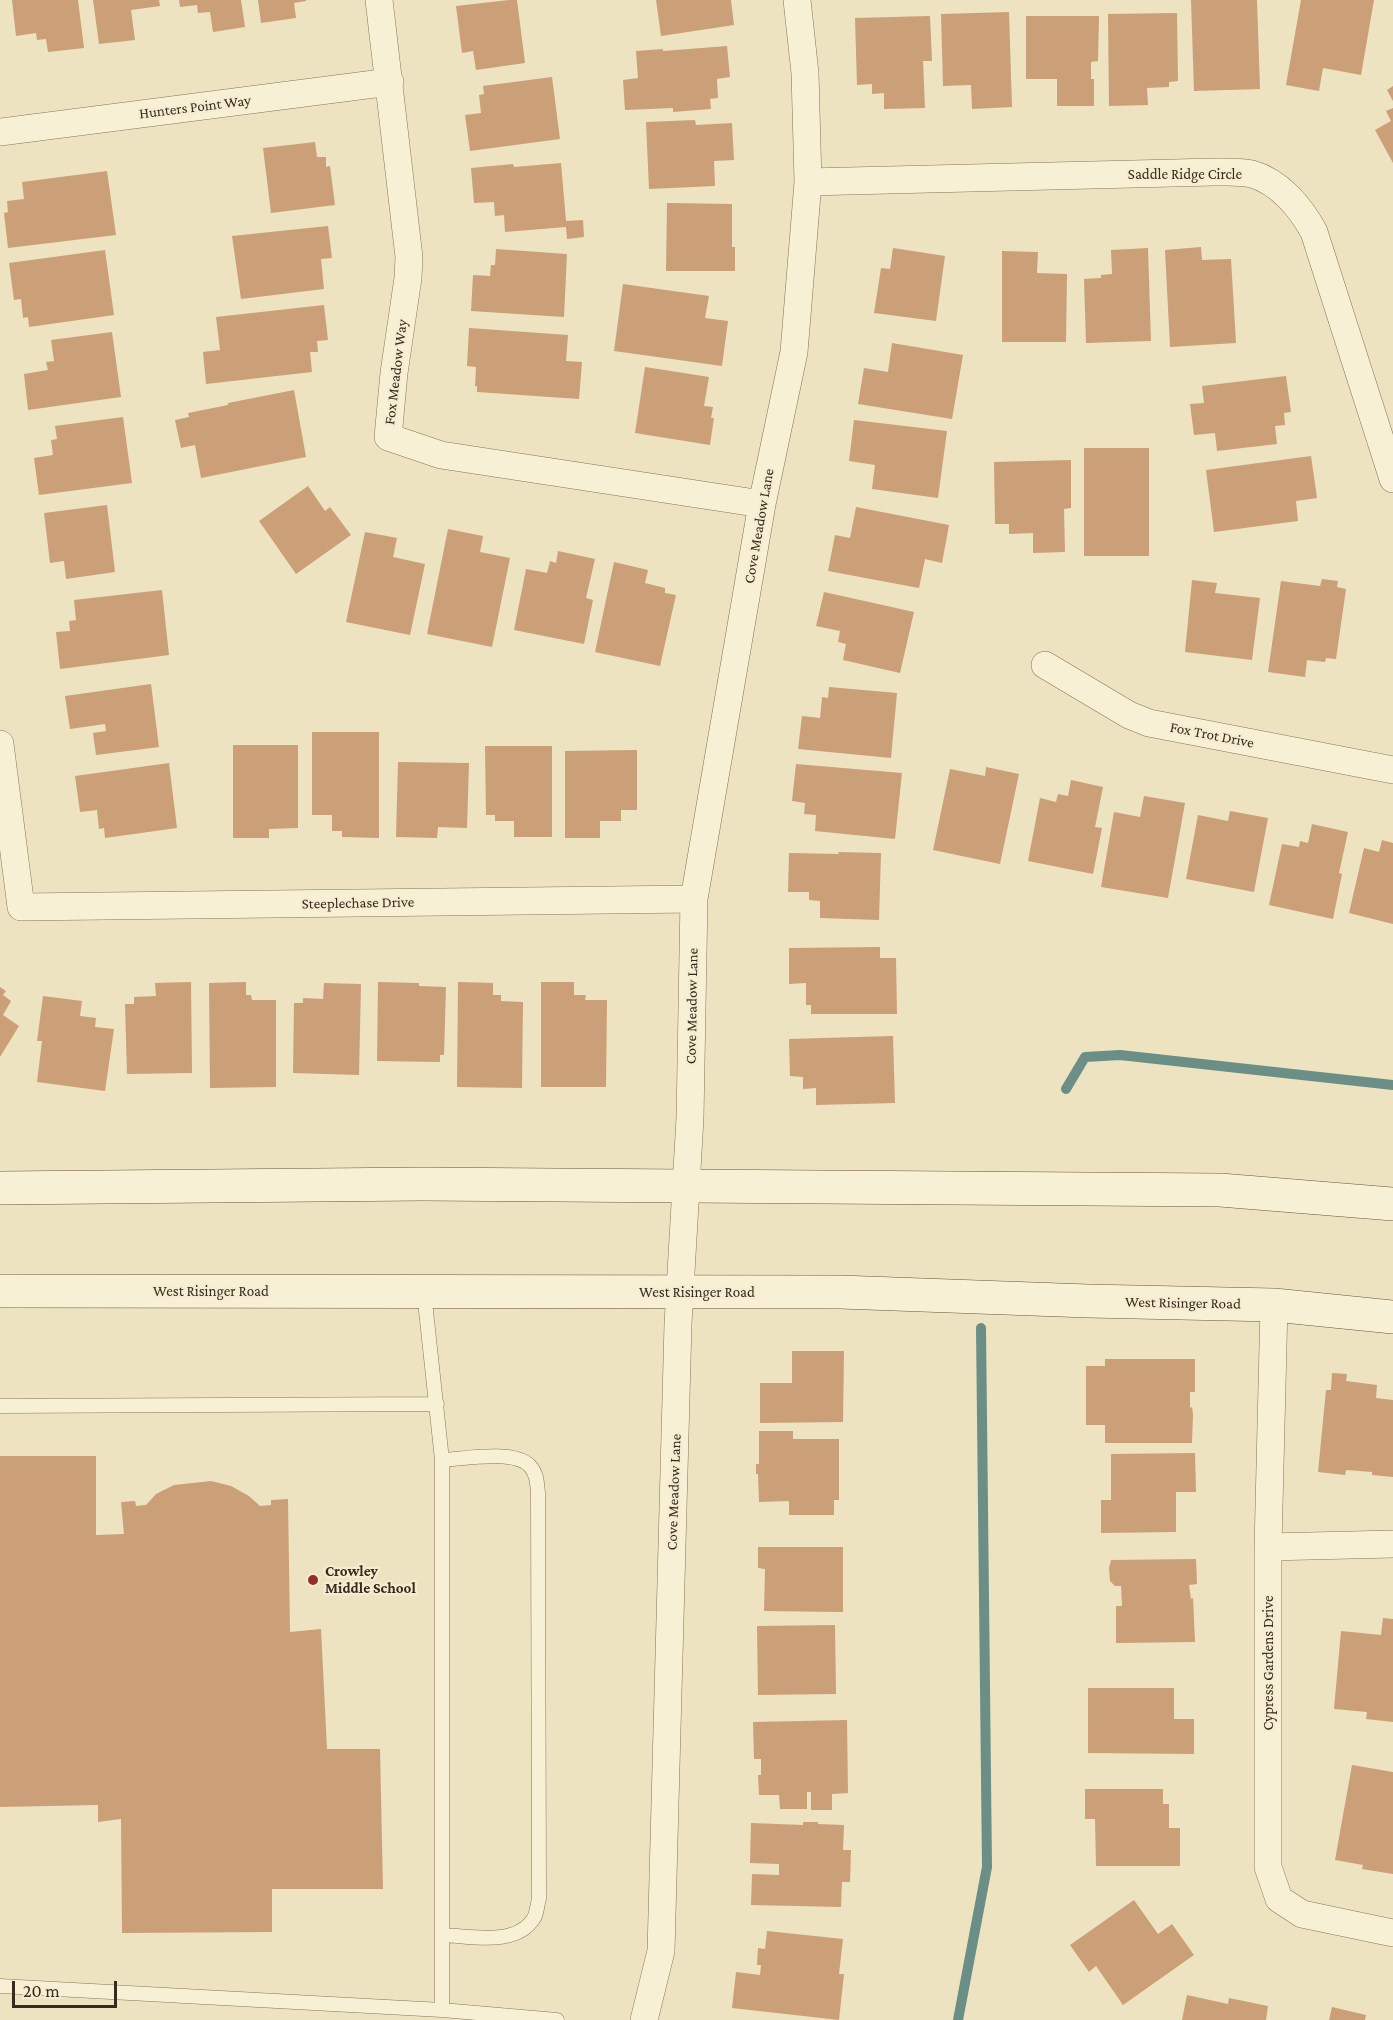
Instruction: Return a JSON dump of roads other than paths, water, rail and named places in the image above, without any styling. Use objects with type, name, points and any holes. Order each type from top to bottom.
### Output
[{"type":"main road","points":[[0,1188],[422,1184],[1220,1190],[1393,1204]]},
{"type":"main road","name":"West Risinger Road","points":[[0,1291],[840,1292],[1274,1305],[1393,1317]]},
{"type":"street","name":"Fox Meadow Way","points":[[379,0],[409,257],[388,437],[441,455],[762,504]]},
{"type":"street","name":"Cove Meadow Lane","points":[[644,2020],[661,1951],[680,1293],[690,1118],[694,899],[762,504],[794,352],[808,182],[805,73],[797,0]]},
{"type":"street","name":"Hunters Point Way","points":[[0,132],[390,82]]},
{"type":"street","name":"Saddle Ridge Circle","points":[[808,182],[1214,172],[1252,174],[1281,189],[1305,215],[1314,232],[1393,479]]},
{"type":"street","name":"Fox Trot Drive","points":[[1045,665],[1129,715],[1149,723],[1393,770]]},
{"type":"street","name":"Steeplechase Drive","points":[[0,744],[21,907],[694,899]]},
{"type":"street","name":"Cypress Gardens Drive","points":[[1274,1305],[1268,1546],[1268,1867],[1279,1899],[1302,1914],[1393,1933]]},
{"type":"street","points":[[1268,1546],[1393,1544]]},
{"type":"lane","points":[[424,1292],[442,1460],[442,2010]]},
{"type":"lane","points":[[0,1406],[437,1404]]},
{"type":"lane","points":[[442,1460],[487,1457],[520,1460],[530,1467],[537,1479],[538,1529],[538,1899],[534,1917],[522,1930],[497,1938],[443,1935]]},
{"type":"lane","points":[[0,1986],[442,2010],[556,2020]]},
{"type":"waterway","points":[[1066,1089],[1085,1057],[1120,1055],[1393,1085]]},
{"type":"waterway","points":[[958,2020],[987,1867],[981,1328]]},
{"type":"place","name":"Crowley Middle School","points":[[313,1580]]}]
